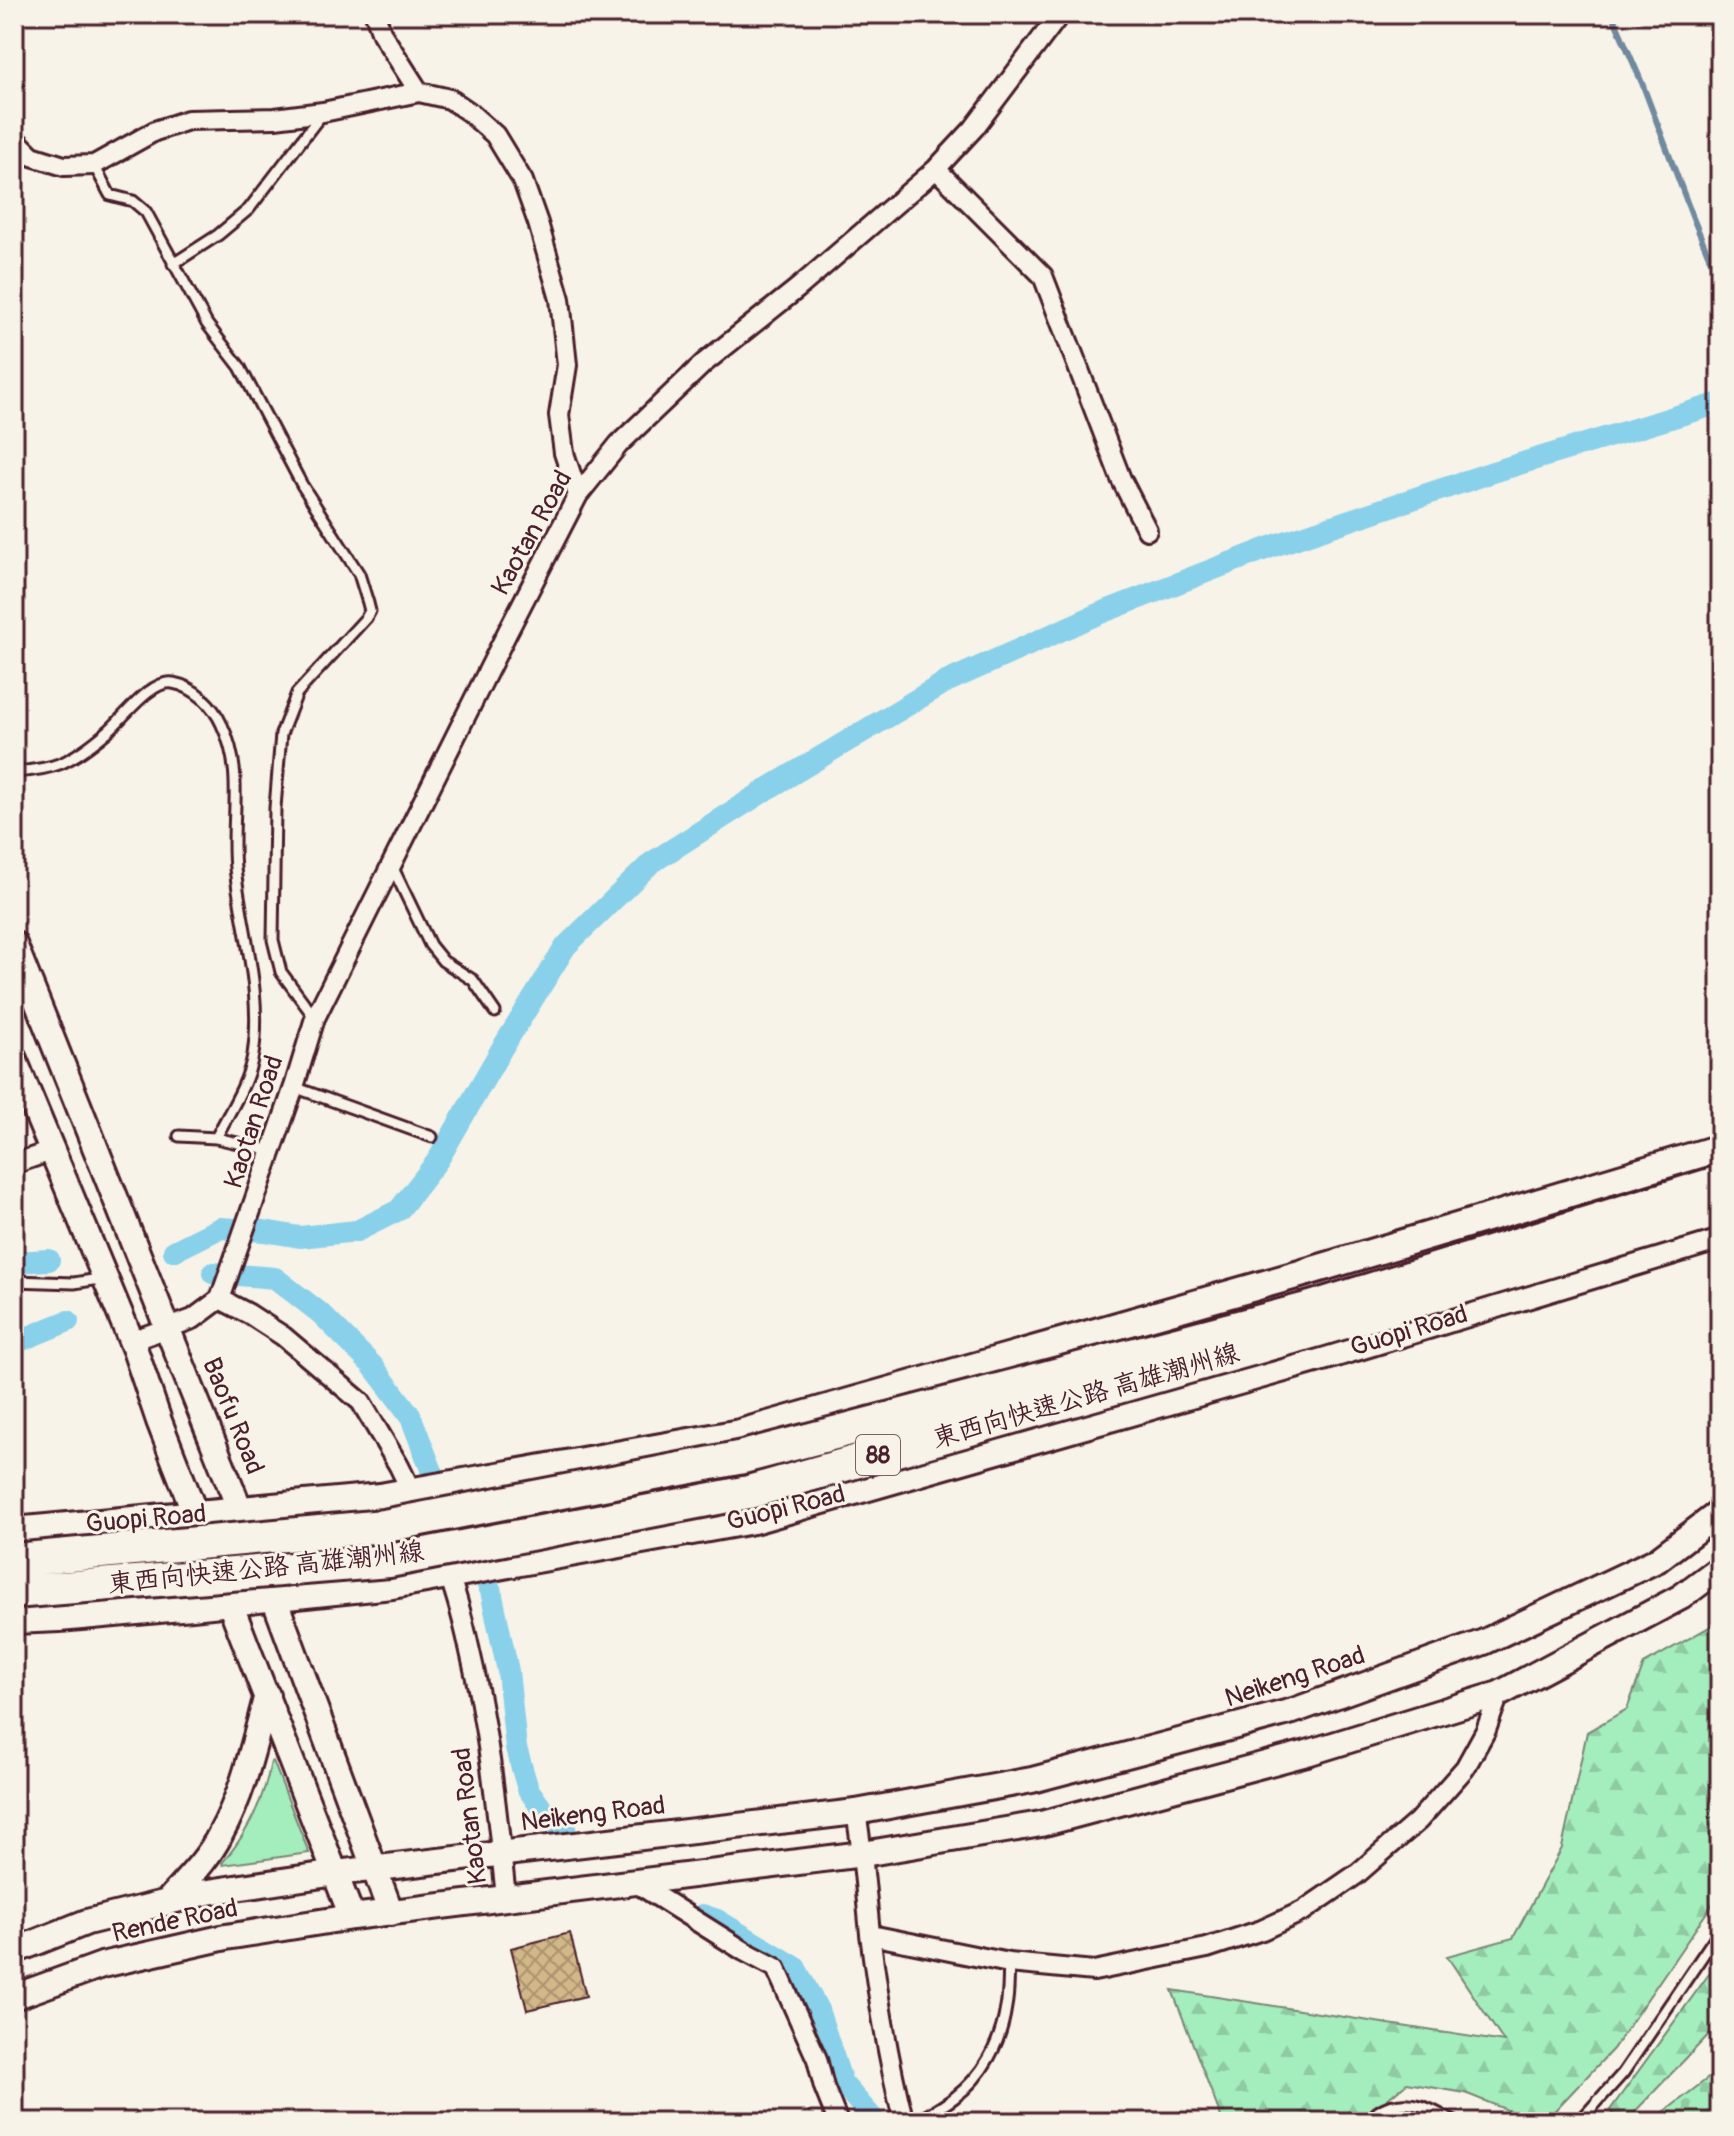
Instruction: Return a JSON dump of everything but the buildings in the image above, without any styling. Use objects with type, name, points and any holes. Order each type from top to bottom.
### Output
[{"type":"highway","name":"東西向快速公路 高雄潮州線","points":[[14,1560],[384,1526],[743,1457],[1311,1308],[1720,1182]]},
{"type":"highway","name":"東西向快速公路 高雄潮州線","points":[[14,1592],[389,1561],[749,1492],[1318,1330],[1720,1210]]},
{"type":"main road","name":"Guopi Road","points":[[14,1531],[380,1497],[740,1433],[1300,1274],[1720,1148]]},
{"type":"main road","name":"Guopi Road","points":[[14,1620],[231,1603],[392,1585],[753,1520],[1326,1356],[1720,1236]]},
{"type":"street","points":[[375,14],[382,34],[419,92]]},
{"type":"street","name":"Kaotan Road","points":[[506,1897],[499,1819],[480,1692],[456,1574],[417,1490],[361,1402],[283,1336],[222,1294],[315,1018],[578,495],[619,444],[704,363],[798,288],[936,169],[974,128],[1060,14]]},
{"type":"street","points":[[14,138],[32,156],[64,166],[94,165],[155,131],[188,120],[275,118],[323,112],[419,92],[450,99],[495,135],[523,181],[538,223],[560,299],[567,365],[559,415],[564,453],[578,495]]},
{"type":"street","points":[[936,169],[1043,276],[1121,479],[1147,530]]},
{"type":"street","name":"Baofu Road","points":[[14,944],[241,1510],[391,1913]]},
{"type":"street","points":[[14,1059],[131,1341],[159,1421],[352,1917],[863,1854],[1041,1824],[1307,1753],[1499,1694],[1681,1597],[1720,1568]]},
{"type":"street","points":[[14,1164],[51,1151]]},
{"type":"street","points":[[131,1341],[193,1319],[222,1294]]},
{"type":"street","name":"Neikeng Road","points":[[336,1873],[856,1812],[1032,1780],[1293,1711],[1484,1642],[1657,1560],[1720,1512]]},
{"type":"street","points":[[871,1935],[1009,1963],[1094,1971],[1207,1948],[1262,1930],[1303,1911],[1357,1874],[1418,1821],[1465,1768],[1486,1730],[1499,1694]]},
{"type":"street","points":[[166,1903],[220,1837],[240,1793],[267,1695]]},
{"type":"street","points":[[856,1812],[894,2085],[904,2122]]},
{"type":"street","name":"Rende Road","points":[[14,1951],[87,1922],[208,1892],[336,1873]]},
{"type":"street","points":[[633,1881],[776,1968],[817,2059],[838,2122]]},
{"type":"street","name":"Rende Road","points":[[14,1997],[102,1965],[226,1937],[352,1917]]},
{"type":"lane","points":[[173,264],[218,235],[249,209],[323,112]]},
{"type":"lane","points":[[94,165],[110,195],[133,201],[146,212],[207,324],[240,367],[302,485],[359,574],[368,603],[370,611],[366,618],[297,693],[281,734],[275,808],[273,940],[281,972],[315,1018]]},
{"type":"lane","points":[[14,772],[60,764],[74,756],[107,732],[153,688],[170,682],[190,689],[206,701],[222,724],[236,778],[235,864],[255,991],[253,1054],[248,1075],[216,1138]]},
{"type":"lane","points":[[392,866],[430,945],[443,961],[473,980],[495,1012]]},
{"type":"lane","points":[[294,1087],[432,1137]]},
{"type":"lane","points":[[179,1136],[216,1138],[272,1151]]},
{"type":"lane","points":[[14,1281],[74,1283],[105,1278]]},
{"type":"lane","points":[[1579,2122],[1623,2073],[1720,1930]]},
{"type":"lane","points":[[916,2122],[953,2099],[975,2080],[985,2066],[997,2041],[1007,2007],[1009,1963]]},
{"type":"lane","points":[[1370,2122],[1381,2109],[1409,2104],[1420,2105],[1455,2122]]},
{"type":"green space","points":[[1720,1621],[1720,1893],[1613,2049],[1544,2122],[1537,2122],[1465,2093],[1407,2083],[1359,2122],[1223,2122],[1172,1990],[1504,2042],[1447,1956],[1513,1938],[1562,1848],[1587,1732],[1627,1709],[1644,1664]]},
{"type":"green space","points":[[273,1761],[309,1853],[223,1865],[253,1816]]},
{"type":"green space","points":[[1720,1959],[1720,2031],[1717,2026],[1625,2122],[1618,2122],[1610,2110]]},
{"type":"green space","points":[[1720,2070],[1720,2122],[1651,2122],[1716,2072]]},
{"type":"waterway","points":[[1612,14],[1720,283]]},
{"type":"waterway","points":[[174,1251],[220,1228],[300,1237],[357,1231],[399,1210],[438,1160],[566,946],[651,863],[946,682],[1098,614],[1276,545],[1493,472],[1720,403]]},
{"type":"waterway","points":[[14,1262],[49,1260]]},
{"type":"waterway","points":[[213,1273],[275,1278],[320,1313],[372,1365],[410,1415],[431,1469],[491,1591],[508,1671],[516,1748],[528,1789],[551,1822],[565,1827]]},
{"type":"waterway","points":[[14,1343],[68,1321]]},
{"type":"waterway","points":[[702,1915],[717,1920],[795,1967],[818,2010],[842,2083],[876,2122]]}]
